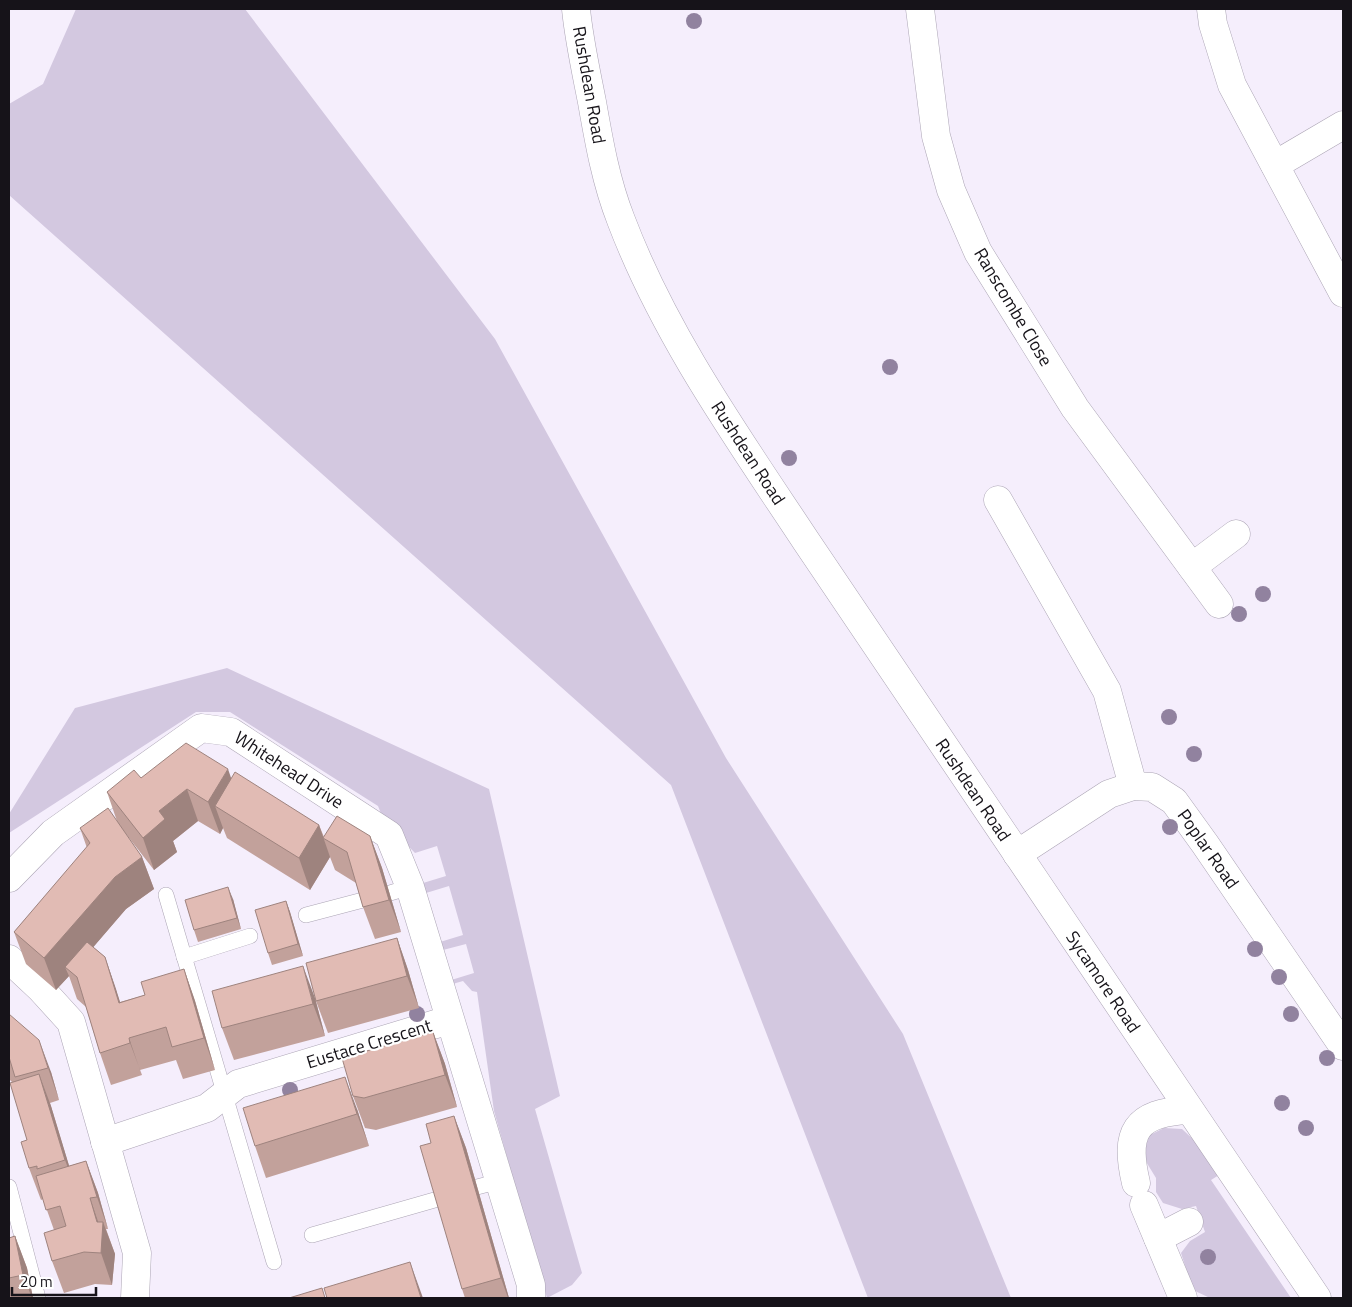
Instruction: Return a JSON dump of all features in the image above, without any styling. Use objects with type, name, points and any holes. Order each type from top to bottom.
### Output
[{"type":"street","name":"Rushdean Road","points":[[576,9],[603,161],[614,200],[643,272],[678,341],[729,425],[1017,854]]},
{"type":"street","name":"Ranscombe Close","points":[[920,9],[936,136],[951,190],[978,252],[1075,408],[1219,604]]},
{"type":"street","points":[[1211,9],[1213,24],[1232,85],[1343,293]]},
{"type":"street","points":[[1275,165],[1343,125]]},
{"type":"street","points":[[998,500],[1106,691],[1133,786]]},
{"type":"street","points":[[1192,567],[1236,534]]},
{"type":"street","name":"Whitehead Drive","points":[[9,878],[53,833],[201,728],[231,732],[389,835],[400,890],[449,1020]]},
{"type":"street","name":"Poplar Road","points":[[1017,854],[1109,794],[1133,786],[1152,787],[1174,801],[1343,1046]]},
{"type":"street","name":"Sycamore Road","points":[[1017,854],[1188,1110],[1317,1298]]},
{"type":"street","points":[[9,960],[41,988],[71,1022],[137,1253],[135,1298]]},
{"type":"street","name":"Eustace Crescent","points":[[105,1142],[205,1109],[238,1084],[449,1020],[464,1059],[489,1184],[531,1285],[532,1298]]},
{"type":"street","points":[[1183,1298],[1140,1194],[1131,1161],[1133,1138],[1144,1119],[1164,1111],[1188,1110]]},
{"type":"street","points":[[1158,1238],[1189,1222]]},
{"type":"lane","points":[[166,896],[274,1262]]},
{"type":"lane","points":[[306,915],[363,900]]},
{"type":"lane","points":[[184,957],[250,936]]},
{"type":"lane","points":[[9,1187],[38,1298]]},
{"type":"lane","points":[[312,1235],[438,1199]]},
{"type":"shaded area","points":[[76,9],[245,9],[495,339],[726,758],[903,1034],[1011,1298],[868,1298],[671,785],[9,195],[9,104],[43,84]]},
{"type":"shaded area","points":[[227,668],[489,789],[560,1096],[535,1109],[582,1273],[572,1285],[547,1298],[494,1111],[477,992],[472,991],[463,981],[449,985],[448,981],[474,973],[466,944],[443,950],[440,942],[463,935],[449,886],[426,893],[423,883],[446,876],[437,846],[415,853],[384,821],[378,806],[230,712],[196,712],[9,833],[9,814],[75,708]]},
{"type":"shaded area","points":[[1164,1128],[1182,1129],[1196,1142],[1219,1175],[1211,1180],[1291,1298],[1210,1298],[1193,1290],[1181,1253],[1190,1241],[1205,1232],[1196,1206],[1182,1209],[1163,1203],[1156,1192],[1156,1178],[1145,1160],[1146,1137]]},
{"type":"building","points":[[186,743],[228,769],[208,802],[187,789],[159,811],[165,819],[143,838],[107,792],[134,770],[141,778]]},
{"type":"building","points":[[235,772],[319,825],[299,858],[215,806]]},
{"type":"building","points":[[108,808],[142,857],[115,877],[44,958],[14,932],[90,843],[80,828]]},
{"type":"building","points":[[337,816],[370,836],[389,900],[363,907],[347,852],[323,838]]},
{"type":"building","points":[[228,887],[237,918],[194,930],[185,900]]},
{"type":"building","points":[[286,901],[298,944],[268,953],[255,910]]},
{"type":"building","points":[[397,938],[407,976],[316,1001],[306,963]]},
{"type":"building","points":[[87,942],[105,957],[119,1003],[145,995],[141,982],[184,969],[204,1038],[172,1047],[166,1027],[129,1038],[130,1043],[100,1053],[77,977],[65,967]]},
{"type":"building","points":[[303,966],[313,1004],[222,1028],[212,991]]},
{"type":"building","points":[[9,1014],[39,1040],[48,1068],[15,1077],[9,1057]]},
{"type":"building","points":[[433,1032],[445,1075],[364,1098],[353,1096],[342,1058]]},
{"type":"building","points":[[39,1074],[65,1160],[37,1169],[37,1166],[29,1168],[21,1142],[27,1140],[10,1083]]},
{"type":"building","points":[[345,1077],[357,1114],[255,1146],[243,1108]]},
{"type":"building","points":[[454,1116],[501,1278],[462,1289],[420,1146],[431,1143],[426,1124]]},
{"type":"building","points":[[86,1161],[97,1197],[90,1198],[97,1222],[103,1222],[101,1253],[84,1252],[52,1261],[44,1233],[66,1226],[60,1206],[46,1210],[36,1176]]},
{"type":"building","points":[[15,1236],[23,1275],[9,1278],[9,1238]]},
{"type":"building","points":[[410,1262],[421,1298],[327,1298],[324,1288]]},
{"type":"building","points":[[322,1288],[325,1298],[289,1298]]}]
